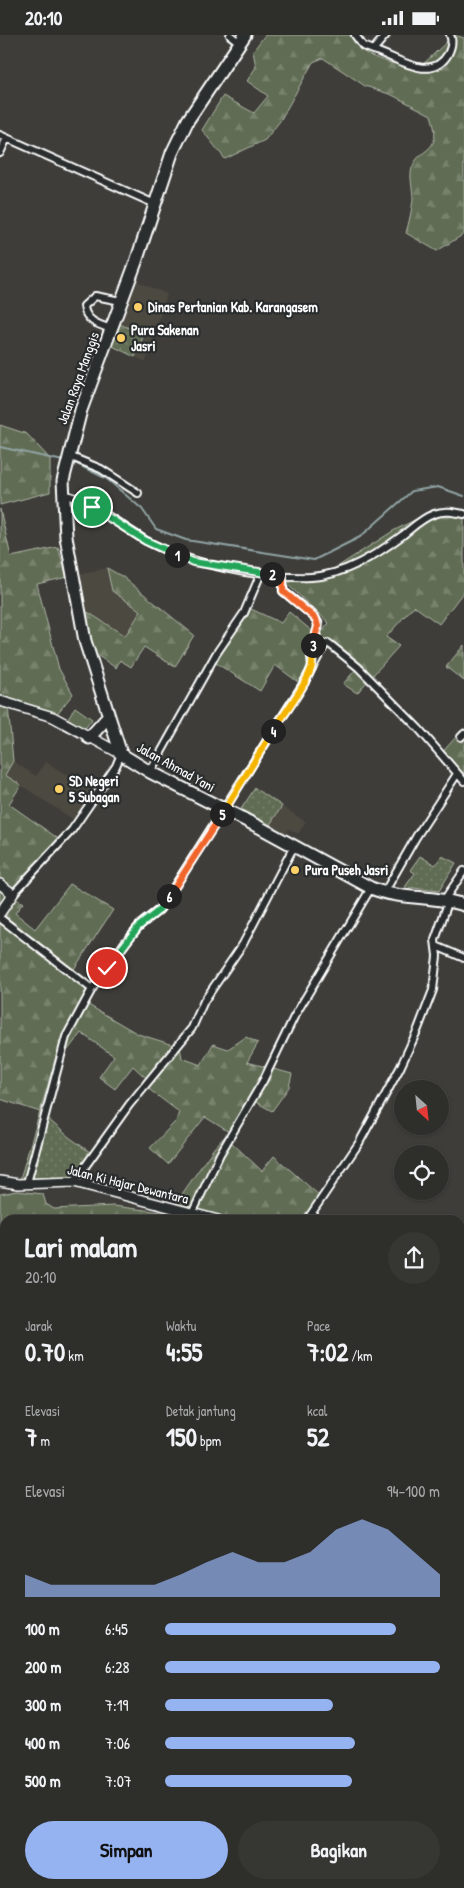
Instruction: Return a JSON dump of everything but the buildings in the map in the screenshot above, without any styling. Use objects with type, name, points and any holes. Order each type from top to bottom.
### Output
[{"type":"highway","name":"Jalan Raya Manggis","points":[[121,754],[85,641],[69,558],[62,494],[64,481],[81,411],[112,329],[172,153],[188,120],[243,39]]},
{"type":"highway","points":[[89,738],[108,717]]},
{"type":"highway","name":"Jalan Ahmad Yani","points":[[121,754],[150,772],[294,846],[371,889],[384,893],[446,900],[464,905]]},
{"type":"street","points":[[230,35],[243,39]]},
{"type":"street","points":[[355,35],[363,46],[400,62],[427,68],[442,62],[448,54],[451,46],[450,35]]},
{"type":"street","points":[[373,50],[386,35]]},
{"type":"street","points":[[0,153],[3,137],[155,204]]},
{"type":"street","points":[[112,329],[91,320],[84,306],[95,296],[121,301]]},
{"type":"street","points":[[69,458],[101,469],[138,493]]},
{"type":"street","points":[[62,494],[80,500],[146,541],[187,559],[283,576],[312,577],[329,575],[376,554],[432,514],[444,512],[464,515]]},
{"type":"street","points":[[150,772],[216,654],[246,608],[261,573]]},
{"type":"street","points":[[283,576],[282,590],[313,615],[318,624],[311,657],[312,665]]},
{"type":"street","points":[[27,1183],[66,1037],[92,989],[138,927],[160,909],[303,684],[325,645],[328,643],[358,667],[418,729],[464,781]]},
{"type":"street","points":[[0,701],[30,708],[53,717],[121,754],[116,766],[72,830],[13,894],[0,913]]},
{"type":"street","points":[[384,893],[416,837],[457,774]]},
{"type":"street","points":[[74,1181],[129,1105],[192,1027],[204,1001],[242,944],[294,846]]},
{"type":"street","points":[[310,1215],[360,1143],[400,1068],[433,990],[437,956],[435,939],[446,900],[464,871]]},
{"type":"street","points":[[0,884],[13,894]]},
{"type":"street","points":[[192,1214],[229,1135],[276,1056],[300,1007],[371,889]]},
{"type":"street","points":[[0,918],[92,989]]},
{"type":"street","points":[[436,946],[464,958]]},
{"type":"street","name":"Jalan Ki Hajar Dewantara","points":[[0,1181],[27,1183],[74,1181],[196,1215]]},
{"type":"shaded area","name":"Dinas Pertanian Kab. Karangasem","points":[[125,271],[143,284],[167,294],[146,362],[135,357],[143,334],[107,319]]},
{"type":"shaded area","points":[[107,568],[112,591],[141,611],[125,636],[86,611],[77,575]]},
{"type":"shaded area","name":"SD Negeri 5 Subagan","points":[[13,761],[36,776],[46,762],[97,793],[77,822],[5,775]]},
{"type":"shaded area","points":[[282,806],[306,822],[298,834],[289,829],[285,835],[269,826]]},
{"type":"green space","points":[[265,35],[351,35],[355,43],[370,55],[418,69],[454,35],[464,38],[464,234],[437,251],[406,233],[413,199],[412,168],[420,156],[433,143],[435,137],[431,115],[392,95],[365,86],[323,58],[313,62],[280,121],[265,140],[225,159],[202,130],[223,96],[254,113],[268,96],[247,81],[256,67],[253,51]]},
{"type":"green space","points":[[107,319],[144,334],[135,357],[100,340]]},
{"type":"green space","points":[[0,425],[27,434],[50,459],[50,492],[0,505]]},
{"type":"green space","points":[[0,509],[11,557],[58,547],[67,577],[37,584],[59,669],[73,694],[51,721],[8,705],[13,761],[5,775],[21,785],[9,804],[60,840],[10,895],[23,903],[15,913],[35,929],[70,884],[113,910],[72,972],[96,986],[85,1003],[138,1034],[180,1047],[182,1058],[201,1065],[213,1044],[228,1049],[246,1037],[258,1043],[247,1062],[292,1074],[289,1087],[272,1111],[254,1101],[231,1142],[262,1171],[274,1156],[320,1196],[306,1215],[201,1215],[173,1207],[214,1148],[229,1132],[205,1117],[168,1164],[150,1148],[176,1121],[179,1112],[142,1084],[146,1078],[133,1066],[115,1089],[99,1077],[114,1056],[81,1033],[64,1055],[57,1053],[40,1112],[0,1099]]},
{"type":"green space","points":[[432,511],[464,513],[464,591],[439,624],[414,606],[386,637],[399,646],[357,693],[343,684],[357,668],[328,645],[302,685],[275,665],[260,691],[211,660],[215,648],[249,608],[281,623],[289,612],[318,636],[329,623],[287,584],[305,574],[334,569],[393,531]]},
{"type":"green space","points":[[107,568],[123,577],[194,635],[175,667],[144,647],[131,667],[120,660],[116,668],[88,649],[77,615],[86,611],[125,636],[141,611],[112,591]]},
{"type":"green space","points":[[464,645],[464,681],[446,667]]},
{"type":"green space","points":[[75,707],[92,719],[84,730],[68,718]]},
{"type":"green space","points":[[464,728],[464,783],[439,756]]},
{"type":"green space","points":[[255,788],[282,806],[269,826],[241,809]]},
{"type":"green space","points":[[420,856],[435,865],[442,856],[456,863],[439,891],[405,887],[415,873],[410,870]]},
{"type":"green space","points":[[40,1112],[94,1155],[75,1181],[55,1177],[20,1179]]},
{"type":"green space","points":[[17,1191],[43,1194],[46,1204],[54,1209],[113,1206],[181,1215],[0,1215],[0,1194]]},
{"type":"waterway","points":[[0,447],[63,461]]},
{"type":"waterway","points":[[73,462],[107,479],[142,509],[156,529],[186,540],[314,560],[360,537],[412,491],[438,487],[464,496]]},
{"type":"place","name":"Dinas Pertanian Kab. Karangasem","points":[[138,307]]},
{"type":"place","name":"Pura Sakenan Jasri","points":[[121,338]]},
{"type":"place","name":"SD Negeri 5 Subagan","points":[[59,789]]},
{"type":"place","name":"Pura Puseh Jasri","points":[[295,870]]},
{"type":"route","points":[[92,507],[146,541],[193,562],[283,576],[282,590],[313,615],[318,624],[311,657],[312,665],[303,684],[160,909],[138,927],[107,968]]}]
